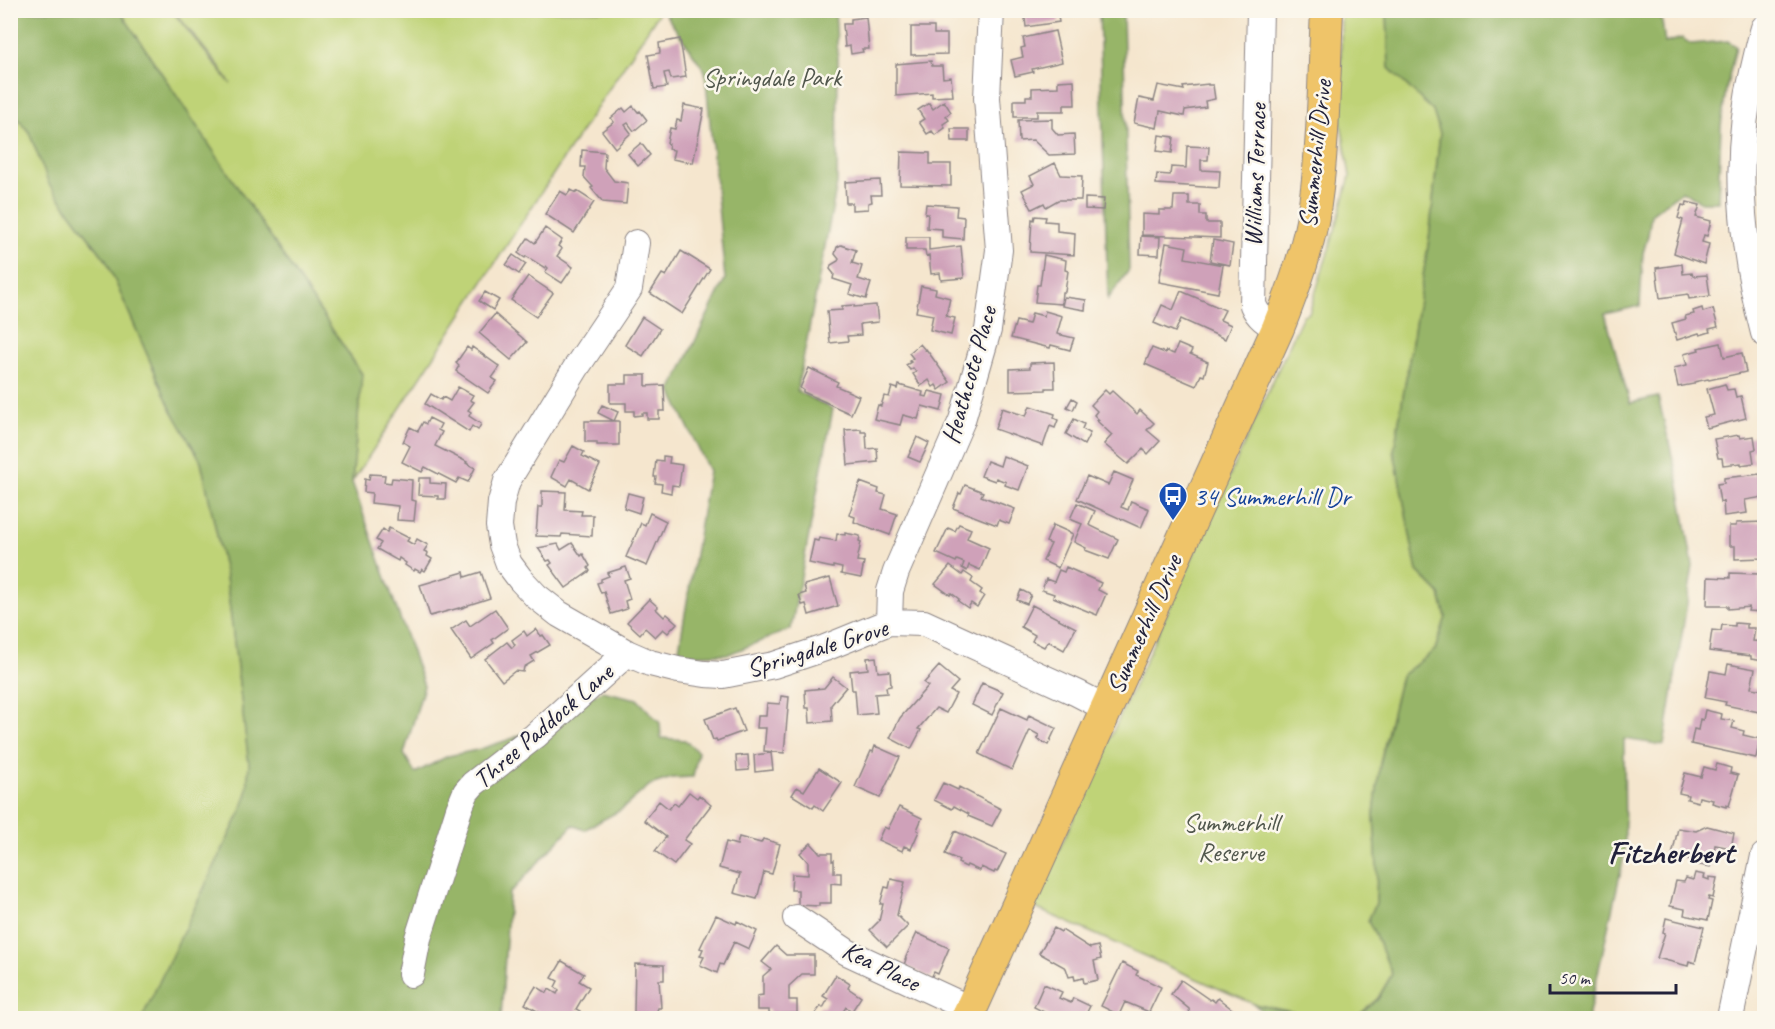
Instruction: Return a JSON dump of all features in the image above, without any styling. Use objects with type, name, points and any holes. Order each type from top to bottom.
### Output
[{"type":"main road","name":"Summerhill Drive","points":[[972,1015],[1296,283],[1315,206],[1327,10]]},
{"type":"street","name":"Heathcote Place","points":[[889,622],[890,591],[896,572],[962,420],[988,330],[999,250],[987,98],[991,10]]},
{"type":"street","name":"Williams Terrace","points":[[1260,10],[1252,297],[1257,314],[1278,328]]},
{"type":"street","points":[[1764,28],[1747,95],[1741,151],[1743,229],[1764,333]]},
{"type":"street","name":"Springdale Grove","points":[[636,243],[629,289],[576,368],[507,481],[501,502],[499,526],[509,564],[536,597],[559,614],[650,663],[678,670],[723,675],[774,665],[825,648],[889,622],[924,624],[1106,708]]},
{"type":"street","name":"Three Paddock Lane","points":[[411,974],[418,938],[466,792],[481,777],[536,736],[627,652]]},
{"type":"street","points":[[1730,1018],[1764,856]]},
{"type":"street","name":"Kea Place","points":[[796,918],[848,952],[972,1015]]},
{"type":"green space","points":[[10,11],[120,11],[362,374],[352,482],[424,686],[404,754],[415,773],[448,756],[477,750],[514,738],[602,691],[637,699],[660,723],[661,738],[685,740],[698,752],[693,777],[672,778],[650,785],[621,810],[584,830],[573,825],[509,894],[501,1018],[142,1018],[241,811],[247,793],[249,764],[226,577],[201,461],[170,407],[106,260],[49,184],[29,132],[11,110]]},
{"type":"green space","points":[[120,11],[172,11],[231,84],[174,11],[660,11],[352,482],[362,374]]},
{"type":"green space","name":"Springdale Park","points":[[663,11],[835,11],[838,60],[837,184],[797,391],[833,409],[791,629],[729,654],[678,655],[709,471],[671,391],[725,279],[705,71]]},
{"type":"green space","points":[[1099,11],[1123,11],[1129,270],[1108,299]]},
{"type":"green space","name":"Summerhill Reserve","points":[[1341,11],[1387,11],[1389,68],[1433,111],[1440,133],[1429,240],[1394,451],[1417,571],[1440,594],[1446,617],[1435,650],[1401,676],[1380,764],[1374,815],[1376,903],[1368,921],[1392,974],[1378,998],[1357,1017],[1319,1018],[1254,1004],[1033,907],[1303,315],[1309,313],[1350,176],[1341,124]]},
{"type":"green space","points":[[1387,11],[1654,11],[1662,22],[1665,43],[1682,38],[1691,44],[1728,41],[1736,46],[1721,126],[1718,202],[1701,202],[1682,191],[1651,214],[1643,253],[1640,306],[1605,314],[1630,403],[1658,397],[1678,480],[1693,566],[1664,745],[1624,739],[1625,852],[1588,1018],[1344,1018],[1357,1017],[1378,999],[1392,974],[1368,921],[1376,903],[1374,815],[1380,764],[1401,676],[1435,650],[1446,617],[1440,594],[1417,571],[1394,451],[1429,240],[1440,133],[1433,111],[1389,68]]},
{"type":"green space","points":[[10,110],[29,132],[49,184],[106,260],[170,407],[201,461],[226,577],[249,764],[247,793],[241,811],[142,1018],[11,1018]]},
{"type":"green space","points":[[1254,1004],[1319,1018],[1270,1018]]},
{"type":"building","points":[[1024,10],[1057,10],[1059,22],[1026,27]]},
{"type":"building","points":[[866,17],[869,49],[862,49],[863,52],[851,54],[850,46],[845,47],[843,24],[851,24],[851,19]]},
{"type":"building","points":[[911,27],[934,27],[934,34],[947,34],[947,54],[911,55]]},
{"type":"building","points":[[1055,31],[1062,62],[1032,69],[1033,72],[1015,76],[1011,60],[1023,57],[1021,48],[1025,47],[1023,38]]},
{"type":"building","points":[[680,39],[686,77],[671,79],[669,72],[664,73],[667,87],[654,89],[648,55],[660,53],[659,43]]},
{"type":"building","points":[[931,61],[932,66],[942,66],[943,78],[951,77],[953,96],[932,97],[932,93],[896,96],[896,64]]},
{"type":"building","points":[[1074,80],[1075,105],[1064,105],[1064,111],[1037,111],[1037,117],[1014,117],[1014,100],[1026,100],[1026,96],[1032,96],[1032,88],[1058,87],[1058,81]]},
{"type":"building","points":[[1158,85],[1184,90],[1183,87],[1213,85],[1215,99],[1205,101],[1206,107],[1185,110],[1184,116],[1160,111],[1157,128],[1134,123],[1139,98],[1154,101]]},
{"type":"building","points":[[944,101],[951,112],[946,116],[949,120],[943,124],[945,128],[935,135],[932,131],[927,134],[919,122],[924,119],[918,110],[929,103],[933,109]]},
{"type":"building","points":[[684,105],[704,109],[693,163],[672,159],[674,150],[668,149],[669,144],[667,143],[670,128],[675,129],[677,120],[681,121]]},
{"type":"building","points":[[633,106],[647,120],[634,131],[628,123],[625,125],[631,133],[615,148],[602,131],[614,122],[611,118],[623,108],[626,112]]},
{"type":"building","points":[[1052,119],[1052,128],[1058,135],[1074,134],[1075,154],[1049,155],[1033,140],[1019,141],[1018,120]]},
{"type":"building","points":[[951,129],[969,129],[969,141],[952,141]]},
{"type":"building","points":[[1159,135],[1174,137],[1172,153],[1157,151]]},
{"type":"building","points":[[641,143],[650,155],[638,166],[628,154]]},
{"type":"building","points":[[1187,146],[1209,147],[1208,160],[1201,160],[1201,170],[1220,171],[1219,188],[1156,184],[1157,174],[1170,175],[1171,167],[1186,168]]},
{"type":"building","points":[[582,150],[605,152],[604,168],[614,181],[628,183],[626,204],[603,202],[591,188],[593,187],[584,177],[585,167],[581,167]]},
{"type":"building","points":[[901,152],[930,153],[930,164],[951,164],[951,186],[900,185]]},
{"type":"building","points":[[1055,163],[1061,175],[1082,176],[1081,200],[1058,200],[1046,207],[1044,203],[1032,209],[1022,190],[1034,184],[1030,176]]},
{"type":"building","points":[[880,180],[881,195],[871,195],[872,202],[868,203],[868,209],[852,210],[852,203],[846,203],[845,182]]},
{"type":"building","points":[[571,190],[576,193],[577,191],[594,202],[574,233],[545,214],[560,191],[567,195]]},
{"type":"building","points":[[1174,196],[1189,196],[1189,205],[1200,205],[1200,215],[1206,215],[1206,223],[1220,223],[1220,238],[1142,235],[1142,214],[1159,215],[1159,210],[1173,210]]},
{"type":"building","points":[[1085,198],[1104,199],[1103,210],[1085,209]]},
{"type":"building","points":[[1687,202],[1700,205],[1696,217],[1711,221],[1707,236],[1704,235],[1702,242],[1709,244],[1704,264],[1674,253],[1683,220],[1678,218],[1682,205],[1686,206]]},
{"type":"building","points":[[926,204],[957,206],[956,216],[964,217],[963,239],[942,237],[942,229],[927,228]]},
{"type":"building","points":[[1035,216],[1046,217],[1045,221],[1057,222],[1057,231],[1075,233],[1074,255],[1030,252],[1032,219],[1034,220]]},
{"type":"building","points":[[545,228],[562,240],[558,246],[562,249],[557,256],[573,267],[562,283],[545,272],[548,268],[546,266],[545,268],[518,253],[528,238],[535,243]]},
{"type":"building","points":[[1141,236],[1160,237],[1159,255],[1140,254]]},
{"type":"building","points":[[906,237],[929,237],[929,250],[961,246],[964,278],[941,280],[940,273],[931,274],[929,255],[926,256],[925,250],[906,250]]},
{"type":"building","points":[[1213,240],[1233,244],[1230,265],[1210,261]]},
{"type":"building","points":[[1166,243],[1187,247],[1185,258],[1223,265],[1218,293],[1159,282]]},
{"type":"building","points":[[841,245],[856,250],[852,263],[862,266],[858,279],[871,283],[866,299],[849,294],[852,285],[833,279],[834,274],[830,269],[831,265],[839,259],[835,254],[837,247]]},
{"type":"building","points":[[681,251],[710,269],[682,314],[650,293],[662,274],[666,276]]},
{"type":"building","points":[[513,255],[526,264],[519,274],[506,265]]},
{"type":"building","points":[[1044,255],[1066,260],[1065,270],[1068,271],[1061,304],[1035,302]]},
{"type":"building","points":[[1682,264],[1683,274],[1707,275],[1710,296],[1689,299],[1688,294],[1660,298],[1656,268]]},
{"type":"building","points":[[528,276],[553,293],[536,317],[511,300]]},
{"type":"building","points":[[921,286],[936,289],[935,294],[950,298],[946,316],[955,318],[951,335],[930,330],[933,315],[916,312]]},
{"type":"building","points":[[1181,291],[1225,310],[1220,320],[1231,325],[1225,339],[1181,319],[1175,332],[1154,323],[1162,305],[1173,310]]},
{"type":"building","points":[[485,292],[499,300],[493,310],[479,301]]},
{"type":"building","points":[[1064,297],[1086,300],[1085,310],[1062,306]]},
{"type":"building","points":[[854,305],[854,307],[876,305],[878,322],[860,324],[861,335],[847,336],[848,341],[830,343],[827,311],[842,310],[842,306]]},
{"type":"building","points":[[1702,308],[1703,312],[1713,309],[1718,327],[1709,329],[1710,332],[1677,340],[1672,323],[1686,319],[1685,316],[1694,314],[1693,311]]},
{"type":"building","points":[[1045,311],[1062,316],[1057,334],[1074,338],[1070,350],[1051,345],[1050,348],[1011,338],[1016,321],[1029,324],[1032,313],[1044,316]]},
{"type":"building","points":[[495,314],[527,342],[511,360],[479,333]]},
{"type":"building","points":[[642,317],[660,329],[643,356],[625,345]]},
{"type":"building","points":[[1721,343],[1724,357],[1742,353],[1746,372],[1678,387],[1674,368],[1687,365],[1684,354]]},
{"type":"building","points":[[920,344],[950,382],[939,390],[936,385],[933,387],[929,380],[921,386],[913,374],[916,372],[913,368],[910,370],[906,365],[913,358],[909,353]]},
{"type":"building","points":[[1178,344],[1192,350],[1190,354],[1208,362],[1204,376],[1201,375],[1196,386],[1145,364],[1152,348],[1174,354]]},
{"type":"building","points":[[467,347],[471,350],[472,347],[500,367],[492,378],[497,381],[488,393],[456,371],[459,366],[456,363]]},
{"type":"building","points":[[1054,362],[1055,388],[1010,391],[1010,369],[1030,368],[1030,363]]},
{"type":"building","points":[[809,368],[838,382],[836,386],[859,396],[851,414],[803,392],[800,388]]},
{"type":"building","points":[[627,375],[646,375],[646,386],[664,385],[665,411],[659,411],[659,419],[647,419],[647,413],[634,416],[634,411],[626,411],[626,403],[610,403],[610,384],[627,384]]},
{"type":"building","points":[[1725,384],[1727,390],[1734,389],[1736,397],[1741,396],[1746,418],[1707,428],[1704,417],[1714,415],[1707,389]]},
{"type":"building","points":[[899,385],[923,392],[922,396],[927,397],[929,391],[945,395],[941,411],[922,406],[918,419],[903,415],[900,425],[874,419],[878,405],[881,406],[884,396],[889,397],[892,387],[898,389]]},
{"type":"building","points":[[458,387],[473,395],[470,400],[474,402],[468,410],[471,412],[469,416],[481,424],[478,430],[472,426],[469,432],[425,404],[431,394],[441,400],[443,397],[450,401]]},
{"type":"building","points":[[1105,390],[1109,394],[1112,391],[1137,414],[1140,410],[1154,423],[1147,430],[1160,441],[1148,454],[1143,449],[1128,464],[1104,444],[1112,435],[1094,415],[1097,411],[1091,405]]},
{"type":"building","points":[[1072,398],[1077,401],[1073,410],[1067,407]]},
{"type":"building","points":[[602,405],[618,412],[614,421],[598,413]]},
{"type":"building","points":[[1030,406],[1055,414],[1054,418],[1058,420],[1055,428],[1050,426],[1043,446],[995,429],[1002,408],[1026,416]]},
{"type":"building","points":[[429,418],[441,424],[438,430],[442,432],[435,446],[475,468],[468,482],[459,478],[456,483],[425,467],[422,472],[402,462],[410,446],[403,442],[410,427],[418,431],[423,422],[426,424]]},
{"type":"building","points":[[1074,419],[1084,424],[1082,429],[1090,433],[1084,445],[1066,434]]},
{"type":"building","points":[[585,421],[619,421],[619,445],[597,445],[597,442],[585,442]]},
{"type":"building","points":[[861,429],[861,432],[866,432],[867,449],[877,448],[878,462],[848,465],[845,430]]},
{"type":"building","points":[[1739,435],[1740,438],[1754,436],[1756,449],[1752,450],[1754,463],[1723,465],[1722,458],[1718,458],[1714,439]]},
{"type":"building","points":[[917,437],[929,443],[920,462],[908,457]]},
{"type":"building","points":[[573,446],[584,452],[582,456],[600,465],[588,489],[571,479],[567,486],[551,477],[559,460],[564,462]]},
{"type":"building","points":[[663,456],[670,457],[669,463],[682,465],[679,486],[672,485],[671,493],[661,491],[662,484],[655,483],[656,460],[663,461]]},
{"type":"building","points":[[1003,456],[1028,466],[1019,490],[1005,485],[1006,482],[996,478],[995,481],[981,476],[987,461],[1000,466]]},
{"type":"building","points":[[1114,472],[1133,480],[1121,507],[1128,510],[1131,501],[1149,509],[1141,528],[1077,499],[1087,476],[1108,485]]},
{"type":"building","points":[[370,474],[385,475],[384,482],[391,483],[392,478],[412,480],[411,500],[416,501],[414,521],[397,520],[398,506],[371,503],[372,493],[364,492],[365,479],[369,480]]},
{"type":"building","points":[[1760,474],[1764,497],[1745,500],[1747,513],[1724,516],[1723,501],[1720,502],[1717,484],[1724,483],[1724,478]]},
{"type":"building","points":[[419,478],[430,478],[430,483],[446,484],[445,499],[438,499],[438,496],[418,495]]},
{"type":"building","points":[[860,482],[879,489],[878,493],[886,495],[882,509],[897,514],[890,535],[854,522],[855,517],[849,515]]},
{"type":"building","points":[[965,485],[983,492],[981,496],[1015,509],[1009,524],[999,520],[997,525],[953,508]]},
{"type":"building","points":[[542,491],[566,492],[565,510],[582,511],[581,515],[593,515],[592,536],[562,534],[561,537],[536,536],[538,507],[542,507]]},
{"type":"building","points":[[628,493],[643,497],[639,513],[624,508]]},
{"type":"building","points":[[1077,503],[1095,511],[1089,525],[1118,539],[1109,559],[1085,550],[1086,548],[1074,542],[1082,524],[1070,519]]},
{"type":"building","points":[[650,513],[666,521],[647,566],[626,557],[641,523],[645,525]]},
{"type":"building","points":[[1764,522],[1764,558],[1735,559],[1735,546],[1729,546],[1729,526],[1736,526],[1736,523]]},
{"type":"building","points":[[959,524],[971,529],[967,538],[989,548],[980,570],[969,565],[967,571],[962,568],[964,563],[936,553],[948,528],[955,531]]},
{"type":"building","points":[[1053,525],[1073,534],[1058,568],[1043,561],[1051,544],[1046,542]]},
{"type":"building","points":[[389,528],[409,538],[407,541],[414,545],[417,539],[428,545],[424,551],[432,559],[425,571],[422,569],[420,572],[415,569],[414,571],[399,558],[398,561],[377,549],[381,543],[376,540],[383,529],[387,532]]},
{"type":"building","points":[[845,533],[860,536],[857,561],[864,562],[861,578],[841,574],[842,568],[809,563],[814,540],[818,541],[819,538],[836,541],[837,534],[845,535]]},
{"type":"building","points":[[572,543],[581,556],[583,554],[590,566],[588,568],[590,571],[566,588],[549,565],[552,563],[550,560],[547,561],[538,548],[558,544],[561,550]]},
{"type":"building","points":[[950,566],[962,575],[964,572],[973,578],[971,582],[982,590],[980,593],[984,596],[977,607],[971,603],[968,608],[951,593],[950,595],[935,584]]},
{"type":"building","points":[[626,567],[630,578],[624,580],[630,599],[625,601],[627,609],[611,614],[604,592],[601,593],[597,583],[609,576],[607,573]]},
{"type":"building","points":[[1066,567],[1101,583],[1098,590],[1106,594],[1097,615],[1053,597],[1054,594],[1042,590],[1046,579],[1054,582],[1059,570],[1064,572]]},
{"type":"building","points":[[464,572],[465,577],[481,572],[490,598],[430,616],[420,585]]},
{"type":"building","points":[[1730,573],[1759,574],[1760,594],[1764,594],[1764,612],[1748,611],[1749,607],[1728,609],[1728,606],[1707,606],[1708,577],[1730,578]]},
{"type":"building","points":[[830,578],[838,606],[809,615],[806,604],[802,605],[799,595],[806,593],[804,585]]},
{"type":"building","points":[[1021,590],[1031,595],[1027,604],[1017,600]]},
{"type":"building","points":[[649,599],[664,617],[667,614],[677,623],[668,633],[663,629],[655,637],[645,628],[640,634],[627,622]]},
{"type":"building","points":[[1032,605],[1076,628],[1064,650],[1048,641],[1044,647],[1032,641],[1035,635],[1021,627]]},
{"type":"building","points":[[495,609],[508,628],[492,640],[494,643],[471,659],[451,630],[466,620],[470,626]]},
{"type":"building","points":[[1735,623],[1747,624],[1747,628],[1755,628],[1753,641],[1764,642],[1764,661],[1751,659],[1751,656],[1709,651],[1712,630],[1721,631],[1722,625],[1735,626]]},
{"type":"building","points":[[536,629],[550,645],[531,656],[534,661],[524,667],[523,672],[515,671],[502,681],[485,659],[507,642],[512,648],[515,645],[512,640],[524,631],[527,636]]},
{"type":"building","points":[[876,657],[878,672],[890,671],[891,686],[886,687],[887,693],[875,694],[877,713],[857,715],[855,690],[852,690],[850,671],[868,669],[867,658]]},
{"type":"building","points":[[1728,664],[1755,669],[1751,688],[1764,690],[1764,713],[1725,705],[1726,702],[1705,698],[1710,671],[1726,674]]},
{"type":"building","points":[[939,666],[958,682],[950,691],[956,694],[946,713],[936,708],[918,729],[921,730],[911,749],[890,738],[900,718],[928,686],[924,683]]},
{"type":"building","points":[[833,677],[846,687],[831,705],[832,721],[810,723],[805,690],[824,688]]},
{"type":"building","points":[[982,683],[1003,692],[992,715],[972,705]]},
{"type":"building","points":[[781,696],[789,697],[784,753],[764,751],[766,728],[757,728],[758,716],[766,716],[767,703],[780,704]]},
{"type":"building","points":[[735,708],[744,731],[717,741],[713,740],[705,719]]},
{"type":"building","points":[[1001,708],[1027,720],[1029,715],[1056,728],[1048,745],[1037,739],[1039,735],[1030,730],[1012,770],[979,754]]},
{"type":"building","points":[[1705,710],[1722,714],[1721,719],[1734,721],[1732,728],[1744,731],[1743,735],[1760,739],[1756,758],[1691,744],[1694,729],[1698,730]]},
{"type":"building","points":[[875,746],[900,757],[880,798],[855,787]]},
{"type":"building","points":[[771,753],[773,770],[755,772],[754,755]]},
{"type":"building","points":[[748,755],[749,770],[737,771],[736,756]]},
{"type":"building","points":[[1717,764],[1731,768],[1730,773],[1738,775],[1729,806],[1712,803],[1713,800],[1699,797],[1698,802],[1687,799],[1688,795],[1679,793],[1685,773],[1701,777],[1704,767],[1715,770]]},
{"type":"building","points":[[819,768],[842,783],[823,811],[815,805],[813,808],[792,795],[797,787],[804,791]]},
{"type":"building","points":[[943,783],[958,790],[959,787],[1001,809],[992,826],[968,816],[969,814],[954,806],[952,809],[934,800]]},
{"type":"building","points":[[689,792],[697,798],[699,795],[711,805],[684,840],[690,844],[674,865],[655,851],[666,837],[644,820],[659,801],[669,809],[674,803],[678,806]]},
{"type":"building","points":[[899,807],[922,818],[911,849],[904,846],[902,851],[878,840],[884,827],[888,829]]},
{"type":"building","points":[[1707,826],[1734,833],[1731,848],[1715,845],[1711,867],[1693,864],[1694,860],[1672,856],[1678,828],[1696,831]]},
{"type":"building","points":[[955,831],[1006,854],[997,872],[994,873],[981,867],[980,871],[967,865],[966,867],[958,863],[959,860],[945,854]]},
{"type":"building","points":[[739,837],[761,843],[763,839],[780,844],[772,874],[764,872],[757,899],[734,893],[740,874],[719,868],[726,842],[737,845]]},
{"type":"building","points":[[811,843],[820,853],[832,853],[834,873],[841,873],[841,884],[831,883],[831,903],[819,903],[819,906],[798,905],[798,890],[791,890],[792,874],[808,875],[808,862],[800,853]]},
{"type":"building","points":[[1695,873],[1705,875],[1704,878],[1709,880],[1709,877],[1717,878],[1713,898],[1709,897],[1708,900],[1712,901],[1708,920],[1684,915],[1685,909],[1670,906],[1676,881],[1684,882],[1686,878],[1693,880]]},
{"type":"building","points":[[891,879],[905,882],[897,915],[908,926],[887,947],[870,930],[879,921],[883,904],[880,904],[885,887],[889,888]]},
{"type":"building","points":[[716,915],[736,924],[737,921],[757,931],[749,949],[734,942],[717,973],[700,965],[704,957],[700,956],[703,949],[700,948]]},
{"type":"building","points":[[1666,918],[1704,927],[1695,963],[1689,961],[1688,966],[1657,958],[1665,933],[1663,932]]},
{"type":"building","points":[[1054,928],[1061,932],[1062,930],[1090,948],[1098,946],[1101,959],[1094,961],[1098,980],[1084,983],[1083,978],[1075,980],[1074,976],[1069,977],[1066,968],[1039,953]]},
{"type":"building","points":[[917,933],[949,948],[938,974],[934,972],[931,978],[904,965]]},
{"type":"building","points":[[776,946],[786,955],[814,955],[814,974],[802,974],[789,986],[789,1000],[797,1000],[797,1013],[769,1014],[769,1010],[757,1010],[757,996],[763,995],[763,976],[771,969],[762,962]]},
{"type":"building","points":[[562,961],[584,974],[579,981],[589,987],[576,1009],[580,1011],[576,1018],[549,1018],[525,1004],[536,986],[547,993],[549,989],[557,994],[559,990],[555,987],[558,981],[552,978]]},
{"type":"building","points":[[1122,963],[1138,971],[1136,975],[1161,987],[1149,1012],[1125,1002],[1119,1015],[1101,1006]]},
{"type":"building","points":[[635,964],[664,965],[664,980],[659,980],[661,1008],[658,1008],[654,1018],[631,1018],[634,1012]]},
{"type":"building","points":[[836,975],[850,984],[848,988],[861,997],[852,1011],[846,1007],[839,1018],[812,1018],[821,1006],[823,1008],[828,999],[823,996]]},
{"type":"building","points":[[1181,980],[1210,1000],[1215,1002],[1218,998],[1232,1009],[1230,1011],[1232,1013],[1228,1018],[1191,1018],[1194,1014],[1190,1015],[1189,1009],[1171,994]]},
{"type":"building","points":[[1044,984],[1062,992],[1059,998],[1071,1003],[1073,998],[1090,1006],[1084,1018],[1053,1018],[1034,1007]]},
{"type":"place","name":"34 Summerhill Dr","points":[[1173,522]]},
{"type":"district","name":"Fitzherbert","points":[[1671,852]]}]
